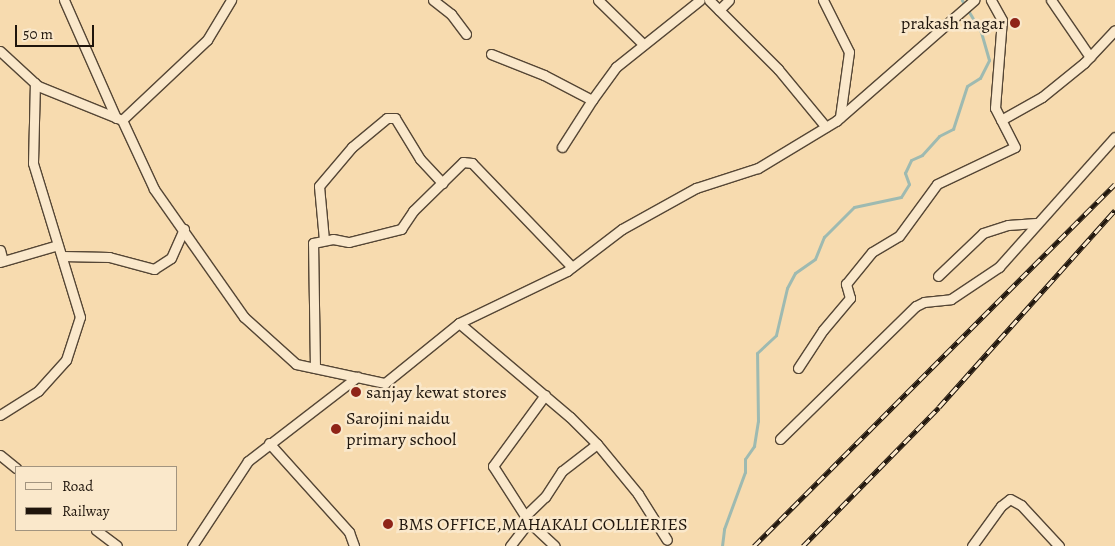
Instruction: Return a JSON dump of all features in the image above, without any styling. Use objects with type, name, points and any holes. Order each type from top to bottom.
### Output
[{"type":"street","points":[[64,0],[119,119],[154,189],[184,229],[244,317],[296,364],[385,383],[459,323],[572,267],[622,229],[696,188],[758,168],[826,127],[956,18],[974,0]]},
{"type":"street","points":[[119,119],[207,40],[231,0]]},
{"type":"street","points":[[433,0],[451,14],[466,34]]},
{"type":"street","points":[[598,0],[643,44]]},
{"type":"street","points":[[562,147],[616,67],[700,0]]},
{"type":"street","points":[[709,0],[778,69],[826,127]]},
{"type":"street","points":[[719,10],[729,0]]},
{"type":"street","points":[[823,0],[849,52],[840,117]]},
{"type":"street","points":[[798,368],[823,330],[850,298],[846,284],[872,252],[899,236],[937,184],[1014,150],[1015,144],[1001,120],[995,103],[1002,20],[991,0]]},
{"type":"street","points":[[1051,0],[1090,57]]},
{"type":"street","points":[[1001,120],[1042,97],[1090,57],[1115,30]]},
{"type":"street","points":[[0,51],[35,83],[119,119]]},
{"type":"street","points":[[491,54],[544,75],[592,100]]},
{"type":"street","points":[[0,415],[38,391],[71,350],[80,314],[33,163],[35,83]]},
{"type":"street","points":[[324,240],[319,186],[352,147],[387,118],[395,118],[420,159],[442,183]]},
{"type":"street","points":[[780,439],[916,306],[955,298],[999,266],[1115,137]]},
{"type":"street","points":[[315,368],[313,245],[324,240],[349,242],[401,229],[413,211],[460,164],[472,163],[572,267]]},
{"type":"street","points":[[938,276],[983,233],[1008,225],[1036,223]]},
{"type":"street","points":[[62,256],[109,257],[154,269],[171,258],[184,229]]},
{"type":"street","points":[[0,250],[2,261],[58,245]]},
{"type":"street","points":[[459,323],[545,396],[597,444],[638,494],[667,540]]},
{"type":"street","points":[[192,546],[240,471],[269,442],[357,377]]},
{"type":"street","points":[[545,396],[493,466],[527,519],[556,546]]},
{"type":"street","points":[[269,442],[349,532],[354,546]]},
{"type":"street","points":[[510,546],[562,471],[597,444]]},
{"type":"street","points":[[0,454],[15,467]]},
{"type":"street","points":[[972,546],[1001,506],[1010,499],[1021,505],[1059,546]]},
{"type":"street","points":[[97,531],[117,546]]},
{"type":"waterway","points":[[722,546],[724,529],[745,472],[745,459],[754,446],[758,421],[757,353],[776,335],[787,288],[795,273],[815,259],[824,237],[854,207],[901,197],[909,184],[905,173],[911,160],[922,155],[939,136],[953,129],[967,86],[980,78],[989,60],[981,32],[962,0]]},
{"type":"railway","points":[[754,546],[1115,184]]},
{"type":"railway","points":[[803,546],[939,407],[1115,210]]},
{"type":"place","name":"prakash nagar","points":[[1015,23]]},
{"type":"place","name":"sanjay kewat stores","points":[[356,392]]},
{"type":"place","name":"Sarojini naidu primary school","points":[[336,429]]},
{"type":"place","name":"BMS OFFICE,MAHAKALI COLLIERIES","points":[[388,524]]}]
